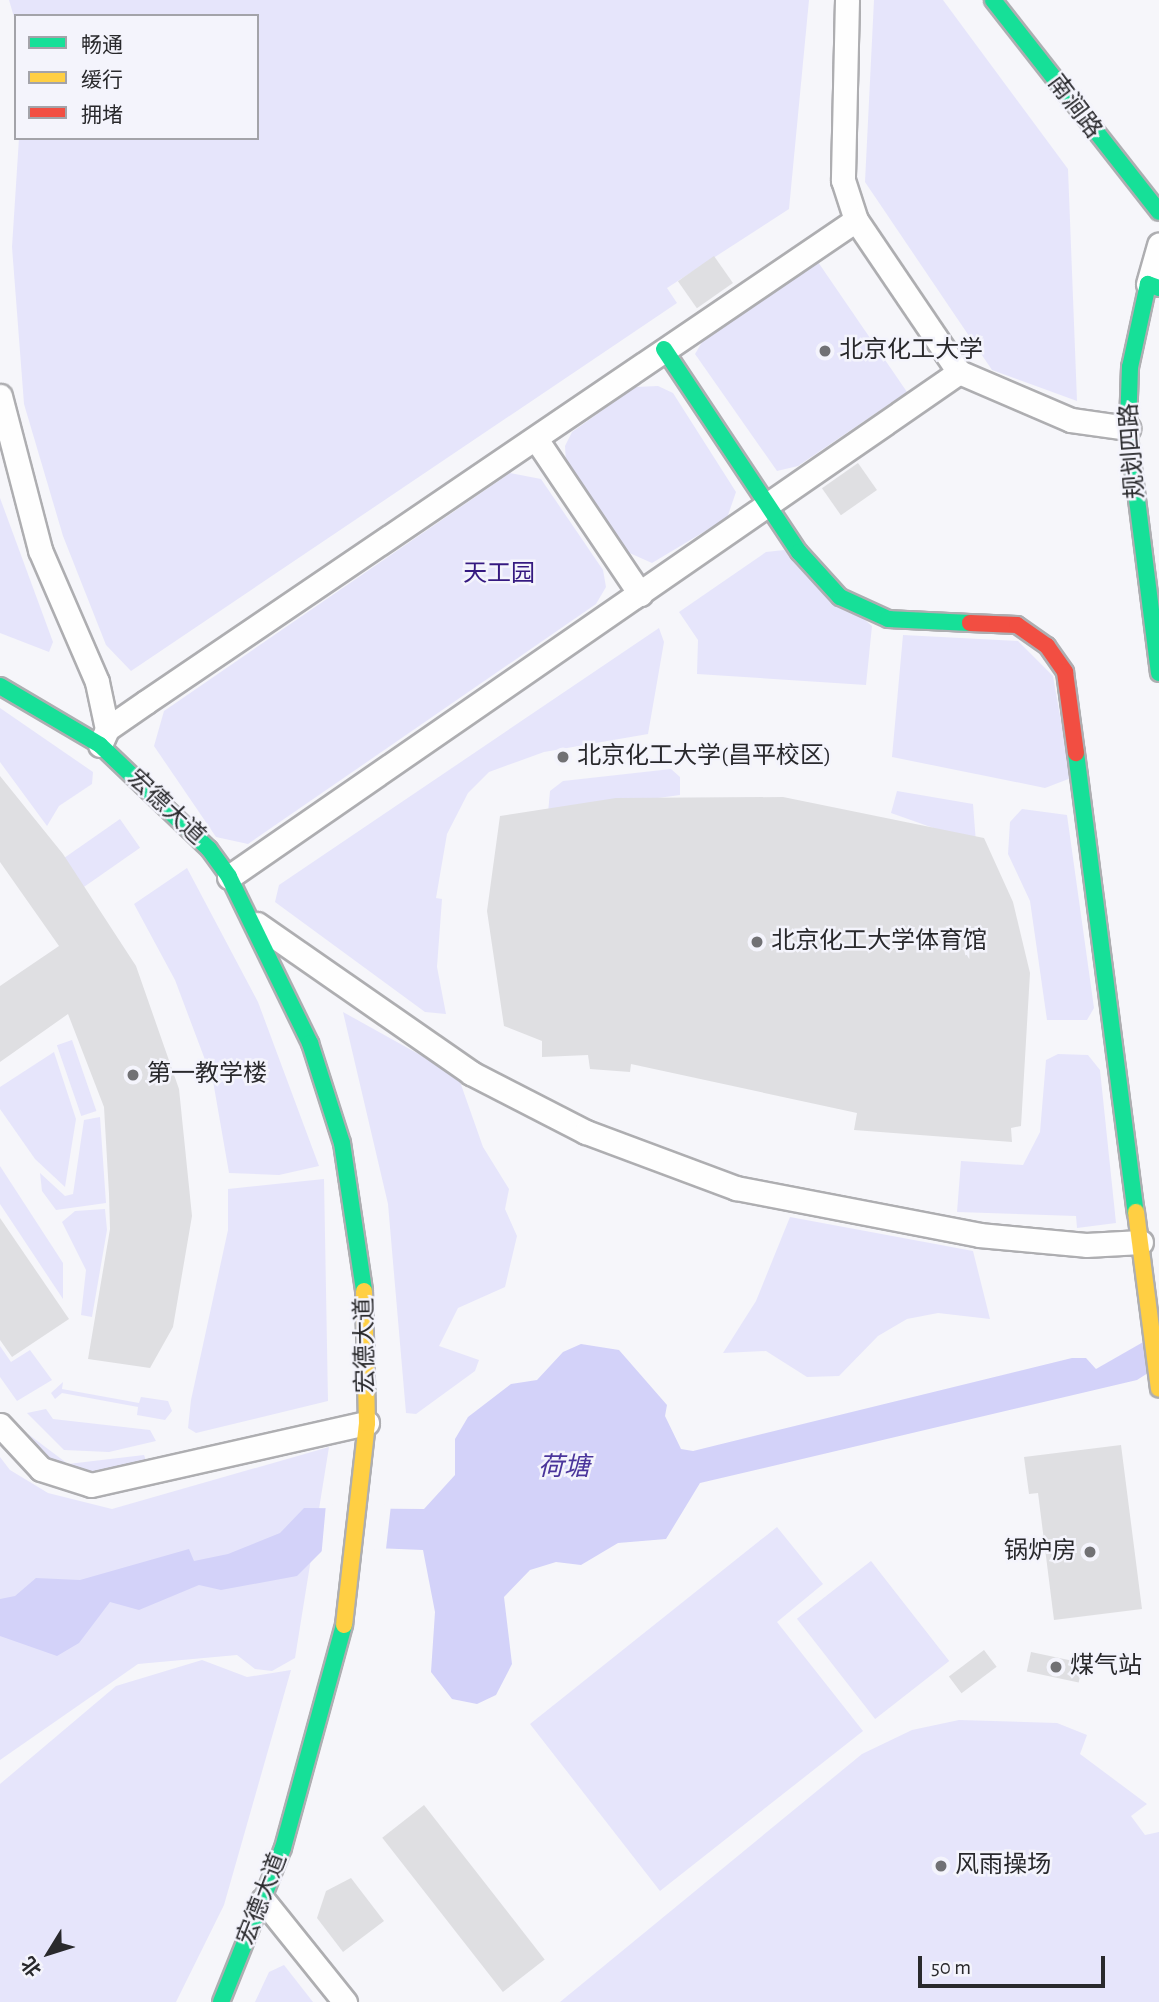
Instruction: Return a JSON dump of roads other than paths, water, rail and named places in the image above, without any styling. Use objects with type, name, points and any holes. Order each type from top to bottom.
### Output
[{"type":"street","points":[[847,0],[843,180],[856,220],[960,372],[1071,420],[1128,428]]},
{"type":"street","name":"南涧路","points":[[993,0],[1159,212]]},
{"type":"street","points":[[0,396],[40,550],[97,682],[104,737],[664,349],[856,220]]},
{"type":"street","points":[[1153,286],[1159,245]]},
{"type":"street","name":"规划四路","points":[[1153,286],[1130,367],[1128,428],[1159,673]]},
{"type":"street","points":[[664,349],[811,568],[840,597],[888,619],[1017,625],[1046,646],[1065,672],[1159,1389]]},
{"type":"street","points":[[229,877],[960,372]]},
{"type":"street","points":[[536,439],[640,594]]},
{"type":"street","name":"宏德大道","points":[[0,686],[104,737],[209,849],[229,877],[257,924],[292,994],[342,1143],[363,1262],[367,1423],[345,1619],[322,1716],[263,1900],[222,2002]]},
{"type":"street","points":[[257,924],[471,1073],[586,1132],[736,1188],[979,1235],[1086,1245],[1140,1242]]},
{"type":"street","points":[[0,1424],[41,1469],[91,1485],[367,1423]]},
{"type":"street","points":[[263,1900],[345,2002]]},
{"type":"water","name":"荷塘","points":[[1159,1333],[1159,1366],[1137,1380],[700,1483],[666,1539],[618,1543],[581,1565],[556,1562],[530,1570],[504,1597],[512,1664],[496,1695],[477,1704],[452,1699],[431,1672],[435,1612],[423,1550],[327,1546],[297,1576],[221,1590],[199,1585],[139,1610],[110,1602],[79,1643],[57,1656],[0,1636],[0,1599],[15,1596],[36,1578],[80,1580],[189,1549],[194,1561],[228,1554],[280,1533],[304,1508],[424,1509],[455,1475],[455,1439],[468,1417],[511,1384],[537,1380],[563,1352],[581,1344],[619,1350],[667,1405],[665,1416],[681,1449],[693,1451],[1072,1358],[1086,1358],[1096,1369]]},
{"type":"place","name":"北京化工大学","points":[[825,351]]},
{"type":"place","name":"北京化工大学(昌平校区)","points":[[563,757]]},
{"type":"place","name":"北京化工大学体育馆","points":[[757,942]]},
{"type":"place","name":"第一教学楼","points":[[133,1075]]},
{"type":"place","name":"锅炉房","points":[[1090,1552]]},
{"type":"place","name":"煤气站","points":[[1056,1667]]},
{"type":"place","name":"风雨操场","points":[[941,1866]]},
{"type":"park label","name":"天工园","points":[[499,575]]}]
